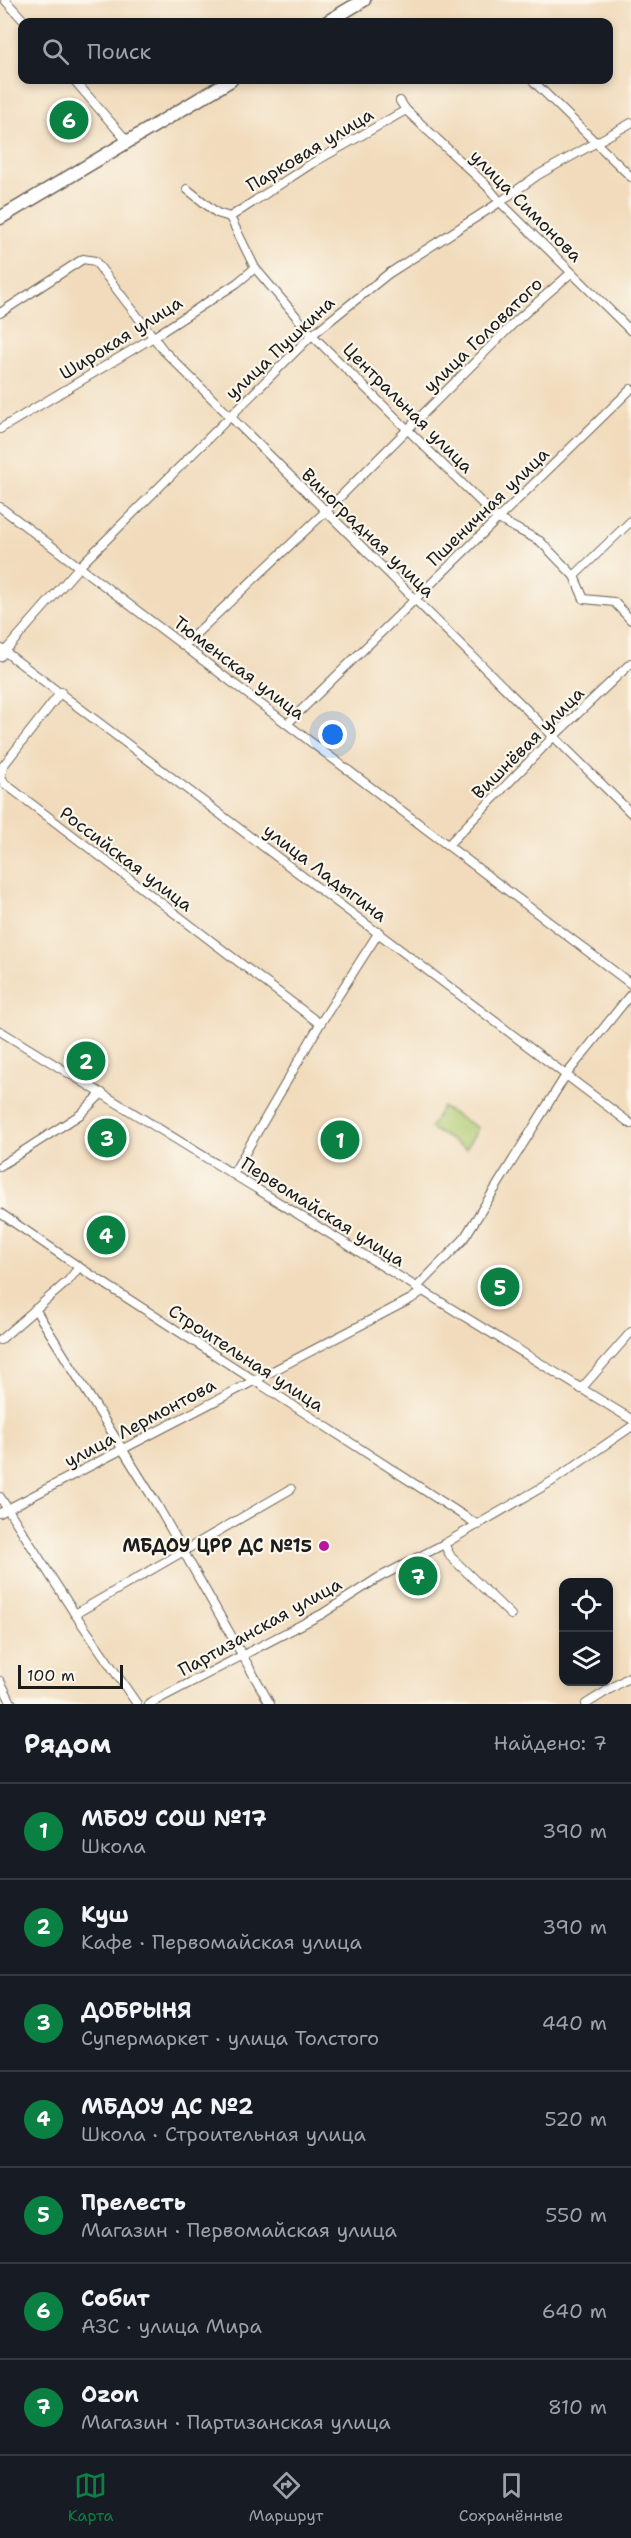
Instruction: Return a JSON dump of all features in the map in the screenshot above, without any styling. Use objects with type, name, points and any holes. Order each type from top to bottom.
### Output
[{"type":"highway","points":[[334,18],[364,0]]},
{"type":"highway","points":[[0,218],[224,84]]},
{"type":"street","points":[[5,0],[21,18]]},
{"type":"street","points":[[77,84],[128,142]]},
{"type":"street","points":[[536,84],[631,177]]},
{"type":"street","name":"улица Симонова","points":[[400,101],[406,110],[488,186],[500,202],[631,331]]},
{"type":"street","name":"Парковая улица","points":[[230,217],[311,164],[406,110]]},
{"type":"street","name":"улица Пушкина","points":[[2,652],[79,567],[312,335],[388,274],[538,175],[631,123]]},
{"type":"street","points":[[187,189],[217,213],[230,217]]},
{"type":"street","name":"Центральная улица","points":[[230,217],[255,268],[312,335],[498,519],[540,541],[574,576],[584,599],[614,602],[631,620]]},
{"type":"street","name":"Виноградная улица","points":[[0,313],[83,259],[90,259],[98,264],[152,338],[228,417],[555,735],[631,813]]},
{"type":"street","name":"Широкая улица","points":[[0,429],[152,338],[237,283],[255,268]]},
{"type":"street","name":"улица Головатого","points":[[184,645],[325,512],[516,321],[571,273]]},
{"type":"street","name":"Пшеничная улица","points":[[288,723],[631,389]]},
{"type":"street","name":"Тюменская улица","points":[[0,507],[631,984]]},
{"type":"street","points":[[574,576],[631,521]]},
{"type":"street","name":"улица Ладыгина","points":[[2,652],[61,692],[631,1124]]},
{"type":"street","name":"Вишнёвая улица","points":[[448,845],[555,735],[631,663]]},
{"type":"street","name":"Российская улица","points":[[61,692],[3,766],[1,776],[4,783],[320,1024]]},
{"type":"street","points":[[233,1174],[320,1024],[379,932]]},
{"type":"street","name":"улица Лермонтова","points":[[4,1511],[400,1305],[418,1290],[463,1240],[566,1075],[631,994]]},
{"type":"street","name":"Первомайская улица","points":[[0,1031],[631,1419]]},
{"type":"street","points":[[0,1166],[81,1114],[102,1093]]},
{"type":"street","name":"Строительная улица","points":[[0,1213],[79,1268],[478,1525]]},
{"type":"street","points":[[0,1340],[68,1281],[79,1268]]},
{"type":"street","points":[[35,1310],[185,1552],[270,1704]]},
{"type":"street","points":[[581,1389],[631,1332]]},
{"type":"street","name":"Партизанская улица","points":[[149,1704],[322,1614],[378,1578],[478,1525],[551,1482],[631,1427]]},
{"type":"street","points":[[75,1614],[291,1489]]},
{"type":"street","points":[[0,1497],[4,1511],[137,1704]]},
{"type":"street","points":[[444,1544],[451,1557],[511,1615]]},
{"type":"street","points":[[586,1704],[631,1676]]},
{"type":"street","points":[[0,1681],[12,1704]]},
{"type":"green space","points":[[442,1107],[478,1128],[466,1149],[430,1128]]},
{"type":"place","name":"Собит","points":[[69,120]]},
{"type":"place","name":"Куш","points":[[86,1061]]},
{"type":"place","name":"ДОБРЫНЯ","points":[[107,1138]]},
{"type":"place","name":"МБОУ СОШ №17","points":[[340,1140]]},
{"type":"place","name":"МБДОУ ДС №2","points":[[106,1235]]},
{"type":"place","name":"Прелесть","points":[[500,1287]]},
{"type":"place","name":"МБДОУ ЦРР ДС №15","points":[[324,1546]]},
{"type":"place","name":"Ozon","points":[[418,1576]]}]
